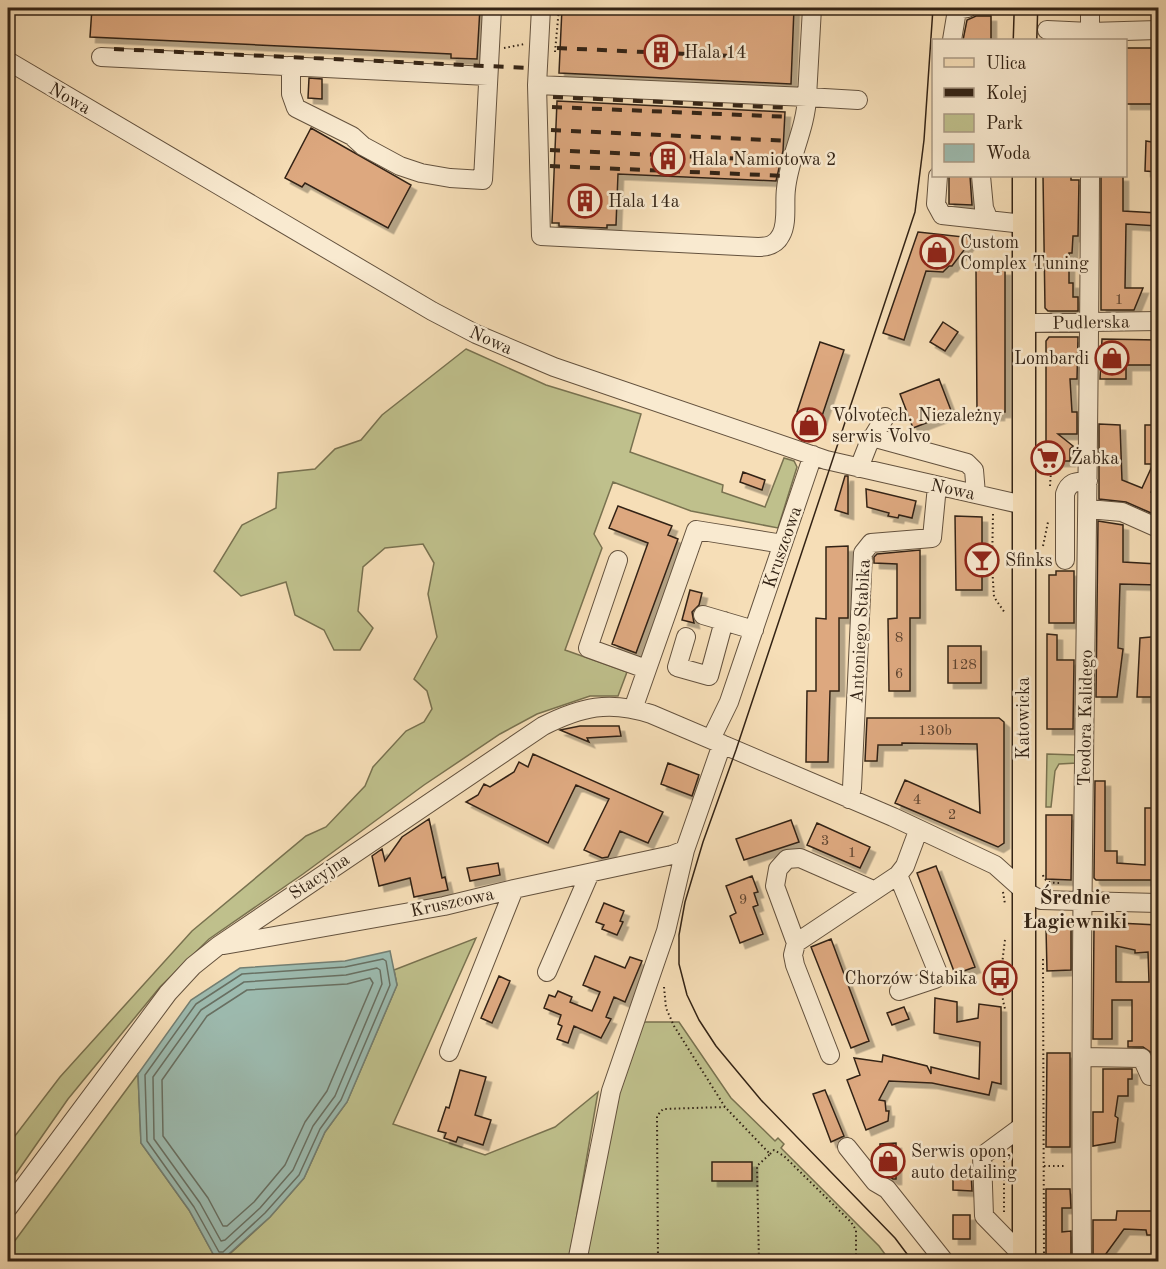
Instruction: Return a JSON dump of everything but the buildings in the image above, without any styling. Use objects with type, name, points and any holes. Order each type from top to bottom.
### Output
[{"type":"main road","points":[[1026,8],[1026,39]]},
{"type":"main road","name":"Katowicka","points":[[1024,177],[1024,1125],[1031,1260]]},
{"type":"street","points":[[291,66],[291,94],[296,108],[352,136],[363,146],[400,166],[440,177],[483,180],[492,8]]},
{"type":"street","points":[[541,8],[537,85],[541,236],[758,248],[773,244],[781,237],[783,231],[787,182],[806,110],[812,8]]},
{"type":"street","points":[[952,39],[957,10],[968,8]]},
{"type":"street","points":[[1090,8],[1090,36]]},
{"type":"street","points":[[1047,30],[1090,36],[1158,30]]},
{"type":"street","points":[[101,57],[488,76]]},
{"type":"street","name":"Nowa","points":[[8,61],[432,311],[476,334],[554,368],[813,455],[859,468],[1024,505]]},
{"type":"street","points":[[537,85],[858,100]]},
{"type":"street","points":[[938,177],[936,204],[942,215]]},
{"type":"street","points":[[942,215],[943,177]]},
{"type":"street","points":[[981,177],[984,208],[989,220]]},
{"type":"street","name":"Teodora Kalidego","points":[[1082,1262],[1082,902],[1090,177]]},
{"type":"street","points":[[942,215],[1024,224]]},
{"type":"street","name":"Pudlerska","points":[[1024,323],[1158,321]]},
{"type":"street","points":[[859,468],[872,437],[885,417]]},
{"type":"street","points":[[872,437],[967,463],[974,470],[976,494]]},
{"type":"street","name":"Kruszcowa","points":[[577,1262],[611,1091],[666,931],[685,850],[729,702],[813,455]]},
{"type":"street","points":[[1065,560],[1065,494],[1068,486],[1073,482],[1088,481]]},
{"type":"street","name":"Antoniego Stabika","points":[[849,799],[852,788],[863,553],[871,543],[932,538],[937,486]]},
{"type":"street","points":[[1088,509],[1122,512],[1158,528]]},
{"type":"street","points":[[633,708],[696,530],[783,544]]},
{"type":"street","points":[[618,560],[588,648],[646,669]]},
{"type":"street","points":[[703,615],[754,630]]},
{"type":"street","points":[[686,637],[677,667],[709,676],[724,621]]},
{"type":"street","name":"Stacyjna","points":[[8,1208],[168,993],[192,966],[218,946],[543,726],[567,714],[592,706],[633,708],[717,742]]},
{"type":"street","points":[[717,742],[995,865],[1023,890],[1041,900],[1158,903]]},
{"type":"street","points":[[796,943],[898,875],[905,866],[918,831]]},
{"type":"street","name":"Kruszcowa","points":[[218,946],[444,906],[672,855],[685,850]]},
{"type":"street","points":[[830,1055],[795,965],[793,955],[796,943],[775,886],[775,879],[778,869],[787,859],[793,857],[873,890]]},
{"type":"street","points":[[548,972],[590,873]]},
{"type":"street","points":[[898,875],[938,973],[935,979],[900,991]]},
{"type":"street","points":[[449,1052],[514,889]]},
{"type":"street","points":[[1082,1057],[1142,1058],[1150,1076],[1158,1076]]},
{"type":"street","points":[[1024,1125],[982,1156],[984,1216],[1031,1260]]},
{"type":"street","points":[[847,1147],[876,1182],[887,1189],[945,1262]]},
{"type":"path","points":[[547,41],[558,39]]},
{"type":"path","points":[[495,50],[526,44]]},
{"type":"path","points":[[1050,491],[1051,471],[1067,471]]},
{"type":"path","points":[[994,498],[992,565],[994,597],[1006,614]]},
{"type":"path","points":[[1043,555],[1043,544],[1049,521]]},
{"type":"path","points":[[999,887],[1003,893],[1005,913]]},
{"type":"path","points":[[1005,1010],[1002,963],[1006,934]]},
{"type":"path","points":[[1031,1260],[1044,1166],[1043,958]]},
{"type":"path","points":[[663,980],[666,1008],[674,1026],[725,1107],[770,1154]]},
{"type":"path","points":[[658,1262],[657,1116],[663,1109],[676,1107],[725,1107]]},
{"type":"path","points":[[1004,1139],[1004,1235]]},
{"type":"path","points":[[759,1262],[757,1166],[774,1150],[784,1156],[856,1230],[856,1262]]},
{"type":"path","points":[[1044,1166],[1074,1166]]},
{"type":"green space","points":[[466,349],[546,385],[641,414],[630,452],[723,485],[722,492],[765,507],[784,458],[794,461],[797,467],[778,528],[691,511],[613,482],[594,534],[602,548],[565,650],[627,672],[618,696],[590,696],[537,714],[500,734],[424,785],[303,874],[209,939],[160,987],[68,1099],[8,1185],[8,1145],[60,1077],[192,931],[306,836],[326,827],[365,786],[373,767],[406,731],[424,722],[432,709],[427,691],[414,679],[437,637],[428,594],[434,563],[423,544],[385,548],[363,567],[358,611],[373,628],[360,650],[334,650],[324,630],[295,615],[286,582],[241,596],[214,571],[242,525],[276,508],[278,473],[315,469],[335,449],[361,440],[382,415]]},
{"type":"green space","points":[[1047,754],[1077,755],[1077,763],[1059,764],[1055,771],[1051,807],[1046,807]]},
{"type":"green space","points":[[476,938],[393,1124],[485,1155],[555,1127],[598,1092],[569,1261],[221,1262],[270,1217],[304,1178],[325,1132],[347,1102],[397,985],[394,970]]},
{"type":"green space","points":[[640,1022],[679,1022],[731,1098],[775,1141],[778,1138],[784,1144],[781,1148],[879,1246],[890,1261],[583,1262],[595,1175]]},
{"type":"green space","points":[[138,1074],[141,1143],[189,1210],[217,1261],[8,1261],[8,1250]]},
{"type":"water","points":[[390,951],[397,985],[347,1102],[325,1132],[304,1178],[270,1217],[221,1261],[217,1261],[189,1210],[141,1143],[138,1074],[191,1000],[240,968],[345,961]]},
{"type":"tram line","points":[[913,1262],[895,1238],[761,1100],[716,1046],[699,1020],[687,995],[679,964],[679,935],[685,902],[703,842],[736,750],[915,212],[924,140],[933,8]]},
{"type":"railway","points":[[557,48],[754,57]]},
{"type":"railway","points":[[114,49],[530,68]]},
{"type":"railway","points":[[553,97],[791,108]]},
{"type":"railway","points":[[552,107],[791,117]]},
{"type":"railway","points":[[551,130],[790,141]]},
{"type":"railway","points":[[550,150],[789,161]]},
{"type":"railway","points":[[550,166],[788,176]]},
{"type":"place","name":"Hala 14","points":[[661,52]]},
{"type":"place","name":"Hala Namiotowa 2","points":[[668,159]]},
{"type":"place","name":"Hala 14a","points":[[585,201]]},
{"type":"place","name":"Custom Complex Tuning","points":[[937,252]]},
{"type":"place","name":"Lombardi","points":[[1112,358]]},
{"type":"place","name":"Volvotech. Niezależny serwis Volvo","points":[[809,425]]},
{"type":"place","name":"Żabka","points":[[1048,458]]},
{"type":"place","name":"Sfinks","points":[[982,560]]},
{"type":"place","name":"Chorzów Stabika","points":[[1000,978]]},
{"type":"place","name":"Serwis opon, auto detailing","points":[[888,1161]]},
{"type":"district","name":"Średnie Łagiewniki","points":[[1075,909]]}]
